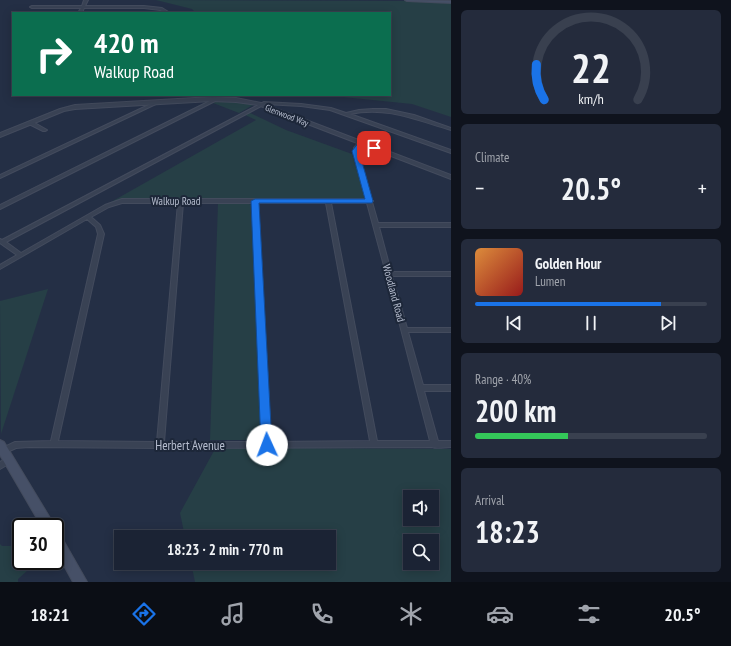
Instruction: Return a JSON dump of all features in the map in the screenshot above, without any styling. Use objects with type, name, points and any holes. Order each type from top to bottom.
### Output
[{"type":"main road","points":[[407,0],[451,2]]},
{"type":"main road","points":[[3,456],[43,518]]},
{"type":"main road","points":[[64,553],[80,582]]},
{"type":"street","points":[[80,12],[86,0]]},
{"type":"street","points":[[32,7],[151,8],[161,9],[166,12]]},
{"type":"street","points":[[43,12],[46,7]]},
{"type":"street","points":[[0,207],[217,99]]},
{"type":"street","name":"Glenwood Way","points":[[0,134],[62,110],[75,107],[217,99],[241,100],[259,104],[451,177]]},
{"type":"street","points":[[0,177],[158,102]]},
{"type":"street","points":[[21,255],[1,242],[259,104],[266,102],[318,107],[346,114],[451,152]]},
{"type":"street","points":[[346,114],[369,110],[396,112],[451,129]]},
{"type":"street","points":[[31,123],[45,130]]},
{"type":"street","name":"Woodland Road","points":[[361,143],[356,148],[356,154],[377,225],[388,274],[435,445]]},
{"type":"street","name":"Walkup Road","points":[[0,267],[112,204],[122,201],[370,201]]},
{"type":"street","points":[[160,445],[181,201]]},
{"type":"street","points":[[255,201],[267,445]]},
{"type":"street","points":[[328,201],[374,445]]},
{"type":"street","points":[[54,444],[101,234],[101,230],[96,223],[87,218]]},
{"type":"street","points":[[377,225],[451,225]]},
{"type":"street","points":[[388,274],[451,274]]},
{"type":"street","points":[[404,330],[451,330]]},
{"type":"street","points":[[420,388],[451,388]]},
{"type":"street","name":"Herbert Avenue","points":[[3,456],[21,444],[451,444]]},
{"type":"green space","points":[[156,0],[405,1],[451,3],[451,117],[412,104],[333,96],[391,96],[391,12],[195,12],[192,9]]},
{"type":"green space","points":[[220,100],[253,105],[239,113],[213,103]]},
{"type":"green space","points":[[248,112],[286,130],[352,154],[365,195],[364,198],[128,199],[111,202],[256,120],[243,114]]},
{"type":"green space","points":[[218,203],[246,203],[252,205],[261,433],[259,438],[252,440],[210,440]]},
{"type":"green space","points":[[48,289],[1,434],[0,301]]},
{"type":"green space","points":[[215,449],[451,449],[451,582],[195,582],[192,570],[336,570],[336,530],[184,530],[180,513]]},
{"type":"green space","points":[[0,544],[2,546],[12,546],[12,570],[28,570],[18,579],[18,582],[0,582]]},
{"type":"route","points":[[267,445],[255,201],[370,201],[356,154],[356,148],[361,143],[374,148]]}]
